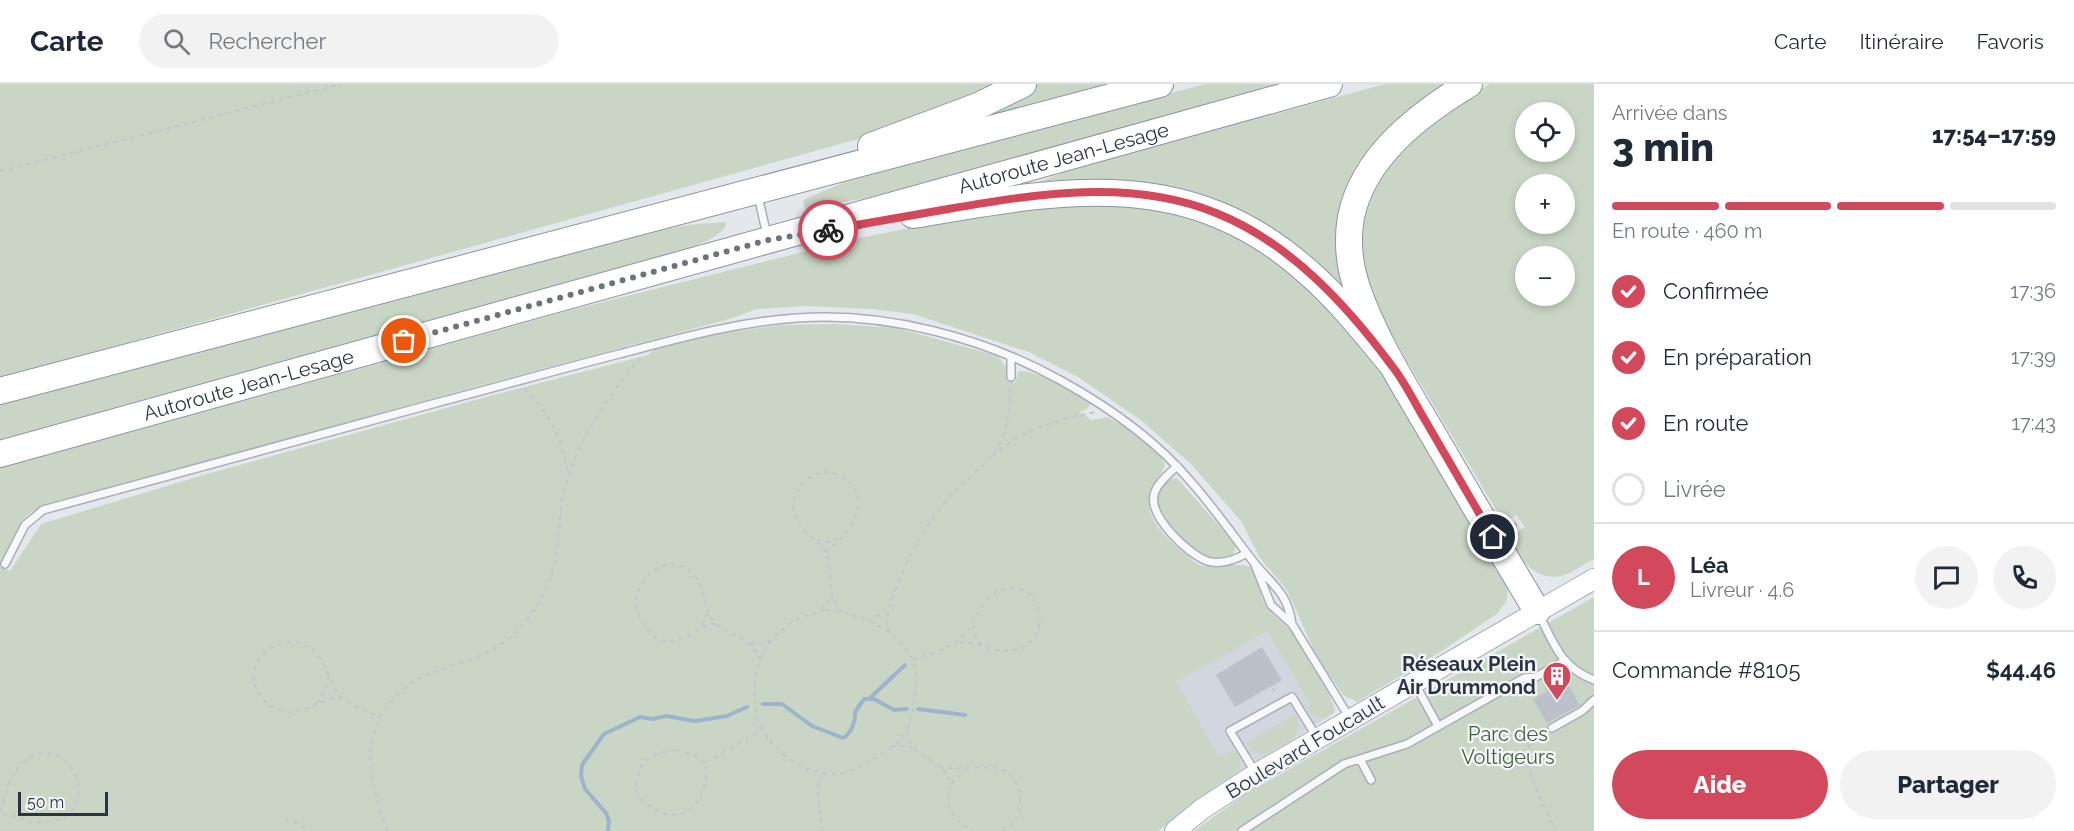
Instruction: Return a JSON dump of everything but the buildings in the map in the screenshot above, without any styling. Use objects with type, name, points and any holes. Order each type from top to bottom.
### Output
[{"type":"highway","points":[[756,191],[978,106],[1023,84]]},
{"type":"highway","points":[[0,391],[1160,84]]},
{"type":"highway","name":"Autoroute Jean-Lesage","points":[[0,454],[1329,84]]},
{"type":"highway","points":[[1469,84],[1420,117],[1395,142],[1366,178],[1352,215],[1349,246],[1354,277],[1367,312],[1394,367],[1503,532],[1537,612]]},
{"type":"highway","points":[[768,240],[981,203],[1047,194],[1108,192],[1170,199],[1219,214],[1276,247],[1308,271],[1325,288],[1394,367]]},
{"type":"street","name":"Boulevard Foucault","points":[[1175,831],[1202,809],[1256,774],[1594,579]]},
{"type":"lane","points":[[756,191],[768,240]]},
{"type":"lane","points":[[5,564],[25,525],[43,510],[723,328],[797,318],[864,319],[901,325],[977,344],[1044,371],[1108,410],[1143,435],[1177,466],[1210,503],[1254,563],[1282,593],[1290,610],[1292,624]]},
{"type":"lane","points":[[1011,357],[1011,377]]},
{"type":"lane","points":[[1177,466],[1159,485],[1154,494],[1155,513],[1166,527],[1188,549],[1208,561],[1231,561],[1247,554]]},
{"type":"lane","points":[[1254,563],[1271,605],[1292,624],[1350,719]]},
{"type":"lane","points":[[1537,612],[1564,661],[1582,676],[1594,680]]},
{"type":"lane","points":[[1245,830],[1344,764],[1407,744],[1524,678],[1536,677],[1564,661]]},
{"type":"lane","points":[[1414,683],[1438,726]]},
{"type":"lane","points":[[1256,774],[1230,732],[1292,697],[1318,738]]},
{"type":"lane","points":[[1552,728],[1582,711],[1594,700]]},
{"type":"lane","points":[[1360,759],[1371,780]]},
{"type":"path","points":[[0,171],[342,84]]},
{"type":"path","points":[[387,831],[375,795],[371,755],[373,736],[380,718],[403,689],[436,670],[502,644],[531,614],[551,578],[561,502],[569,474],[592,422],[649,346]]},
{"type":"path","points":[[988,460],[999,445],[1004,432],[1009,407],[1011,377]]},
{"type":"path","points":[[515,382],[530,394],[558,431],[569,474]]},
{"type":"path","points":[[889,634],[886,624],[889,606],[908,560],[921,533],[954,492],[1001,448],[1032,430],[1059,421],[1108,410]]},
{"type":"path","points":[[826,552],[854,520],[859,496],[854,485],[834,472],[823,472],[806,480],[795,499],[793,510],[796,520],[826,552],[832,596],[842,612]]},
{"type":"path","points":[[813,538],[829,542],[840,538]]},
{"type":"path","points":[[709,611],[706,620],[695,634],[666,641],[656,638],[645,626],[638,614],[635,602],[644,580],[654,571],[674,564],[692,573],[699,583],[716,624]]},
{"type":"path","points":[[913,660],[953,644],[962,637],[972,625],[980,607],[1001,589],[1021,590],[1038,604],[1041,614],[1040,627],[1026,645],[1015,651],[972,643],[953,644]]},
{"type":"path","points":[[819,612],[832,596]]},
{"type":"path","points":[[867,620],[881,614],[889,606]]},
{"type":"path","points":[[842,612],[867,620],[889,634],[913,660],[916,672],[912,717],[907,729],[892,746],[855,770],[834,774],[821,773],[785,756],[770,741],[760,726],[755,710],[756,673],[760,658],[770,641],[791,623],[811,613],[842,612]]},
{"type":"path","points":[[701,628],[708,624],[716,624],[749,642],[758,644],[770,641]]},
{"type":"path","points":[[972,625],[976,639],[984,647]]},
{"type":"path","points":[[342,699],[328,699],[299,711],[288,712],[268,704],[259,695],[255,686],[255,670],[259,660],[268,651],[287,642],[309,647],[319,656],[334,690],[342,699],[380,718]]},
{"type":"path","points":[[749,642],[760,658]]},
{"type":"path","points":[[314,705],[322,697],[329,676]]},
{"type":"path","points":[[1545,687],[1547,691]]},
{"type":"path","points":[[706,763],[754,735],[760,726]]},
{"type":"path","points":[[1552,728],[1535,738],[1528,747],[1527,760],[1539,796],[1556,831]]},
{"type":"path","points":[[907,729],[908,740],[914,748],[949,777],[951,784],[948,806],[951,814],[973,831]]},
{"type":"path","points":[[892,746],[914,748]]},
{"type":"path","points":[[676,750],[693,755],[706,763],[707,778],[703,794],[696,806],[685,813],[671,816],[658,812],[638,795],[636,786],[640,768],[648,758],[658,752],[676,750]]},
{"type":"path","points":[[38,754],[54,754],[67,760],[74,770],[79,792],[74,807],[66,816],[41,823],[28,822],[0,813],[10,782],[17,769],[29,758],[38,754]]},
{"type":"path","points":[[939,767],[949,770],[993,766],[1001,769],[1015,781],[1019,787],[1018,814],[1012,825],[1002,831]]},
{"type":"path","points":[[951,784],[968,768]]},
{"type":"path","points":[[821,773],[818,794],[822,831]]},
{"type":"path","points":[[285,819],[292,820],[310,831]]},
{"type":"shaded area","points":[[1267,630],[1310,704],[1329,717],[1228,778],[1175,682]]},
{"type":"green space","points":[[0,84],[998,84],[876,134],[0,378]]},
{"type":"green space","points":[[1037,84],[1111,84],[991,116],[989,109]]},
{"type":"green space","points":[[1206,84],[1289,84],[883,195],[805,209],[803,200],[868,172]]},
{"type":"green space","points":[[1385,84],[1456,84],[1352,190],[1361,315],[1255,224],[1008,190],[1037,183],[1067,171]]},
{"type":"green space","points":[[1490,84],[1594,84],[1594,559],[1564,575],[1545,576],[1523,561],[1510,537],[1525,527],[1516,515],[1504,523],[1386,326],[1363,272],[1359,242],[1368,194],[1396,154],[1462,99]]},
{"type":"green space","points":[[1119,203],[1208,220],[1257,246],[1292,271],[1340,319],[1379,369],[1508,586],[1507,600],[1498,613],[1442,651],[1357,702],[1343,695],[1316,655],[1287,590],[1260,558],[1241,521],[1191,464],[1142,421],[1078,377],[1029,352],[913,314],[871,309],[806,306],[756,309],[733,318],[474,387],[52,505],[31,512],[24,518],[0,566],[0,468],[567,311],[855,239],[1028,207]]},
{"type":"green space","points":[[726,222],[726,226],[713,237],[677,252],[0,443],[0,401],[649,231]]},
{"type":"green space","points":[[835,324],[897,328],[998,356],[1006,367],[1007,379],[1015,383],[1018,372],[1025,371],[1044,377],[1090,404],[1087,409],[1079,412],[1092,420],[1107,417],[1122,425],[1160,454],[1165,465],[1152,489],[1149,507],[1161,531],[1199,565],[1243,565],[1252,568],[1266,606],[1302,646],[1325,686],[1335,712],[1320,718],[1310,712],[1307,708],[1310,704],[1267,631],[1176,682],[1219,757],[1235,751],[1240,760],[1240,771],[1158,831],[0,831],[0,566],[10,571],[41,524],[200,476],[648,355],[654,349],[712,335],[780,325]]},
{"type":"green space","points":[[1177,478],[1236,545],[1230,556],[1215,558],[1194,548],[1175,530],[1160,509],[1156,500],[1161,488],[1166,482]]},
{"type":"green space","name":"Parc des Voltigeurs","points":[[1594,597],[1594,831],[1194,831],[1247,793]]},
{"type":"green space","points":[[1295,714],[1299,723],[1295,738],[1266,755],[1253,752],[1246,743]]},
{"type":"waterway","points":[[871,697],[905,665]]},
{"type":"waterway","points":[[763,704],[782,704],[812,726],[843,738],[851,730],[855,712],[864,699],[874,699],[894,710],[907,709]]},
{"type":"waterway","points":[[608,831],[609,821],[606,813],[585,789],[581,776],[582,765],[604,734],[640,717],[653,719],[666,716],[695,721],[727,716],[747,707]]},
{"type":"waterway","points":[[918,709],[965,715]]},
{"type":"way so far","points":[[404,341],[768,240],[828,230]]},
{"type":"place","name":"Réseaux Plein Air Drummond","points":[[1557,702]]},
{"type":"route","points":[[828,230],[1001,200],[1061,193],[1115,192],[1156,196],[1184,202],[1219,214],[1265,239],[1308,271],[1394,367],[1493,537]]}]
